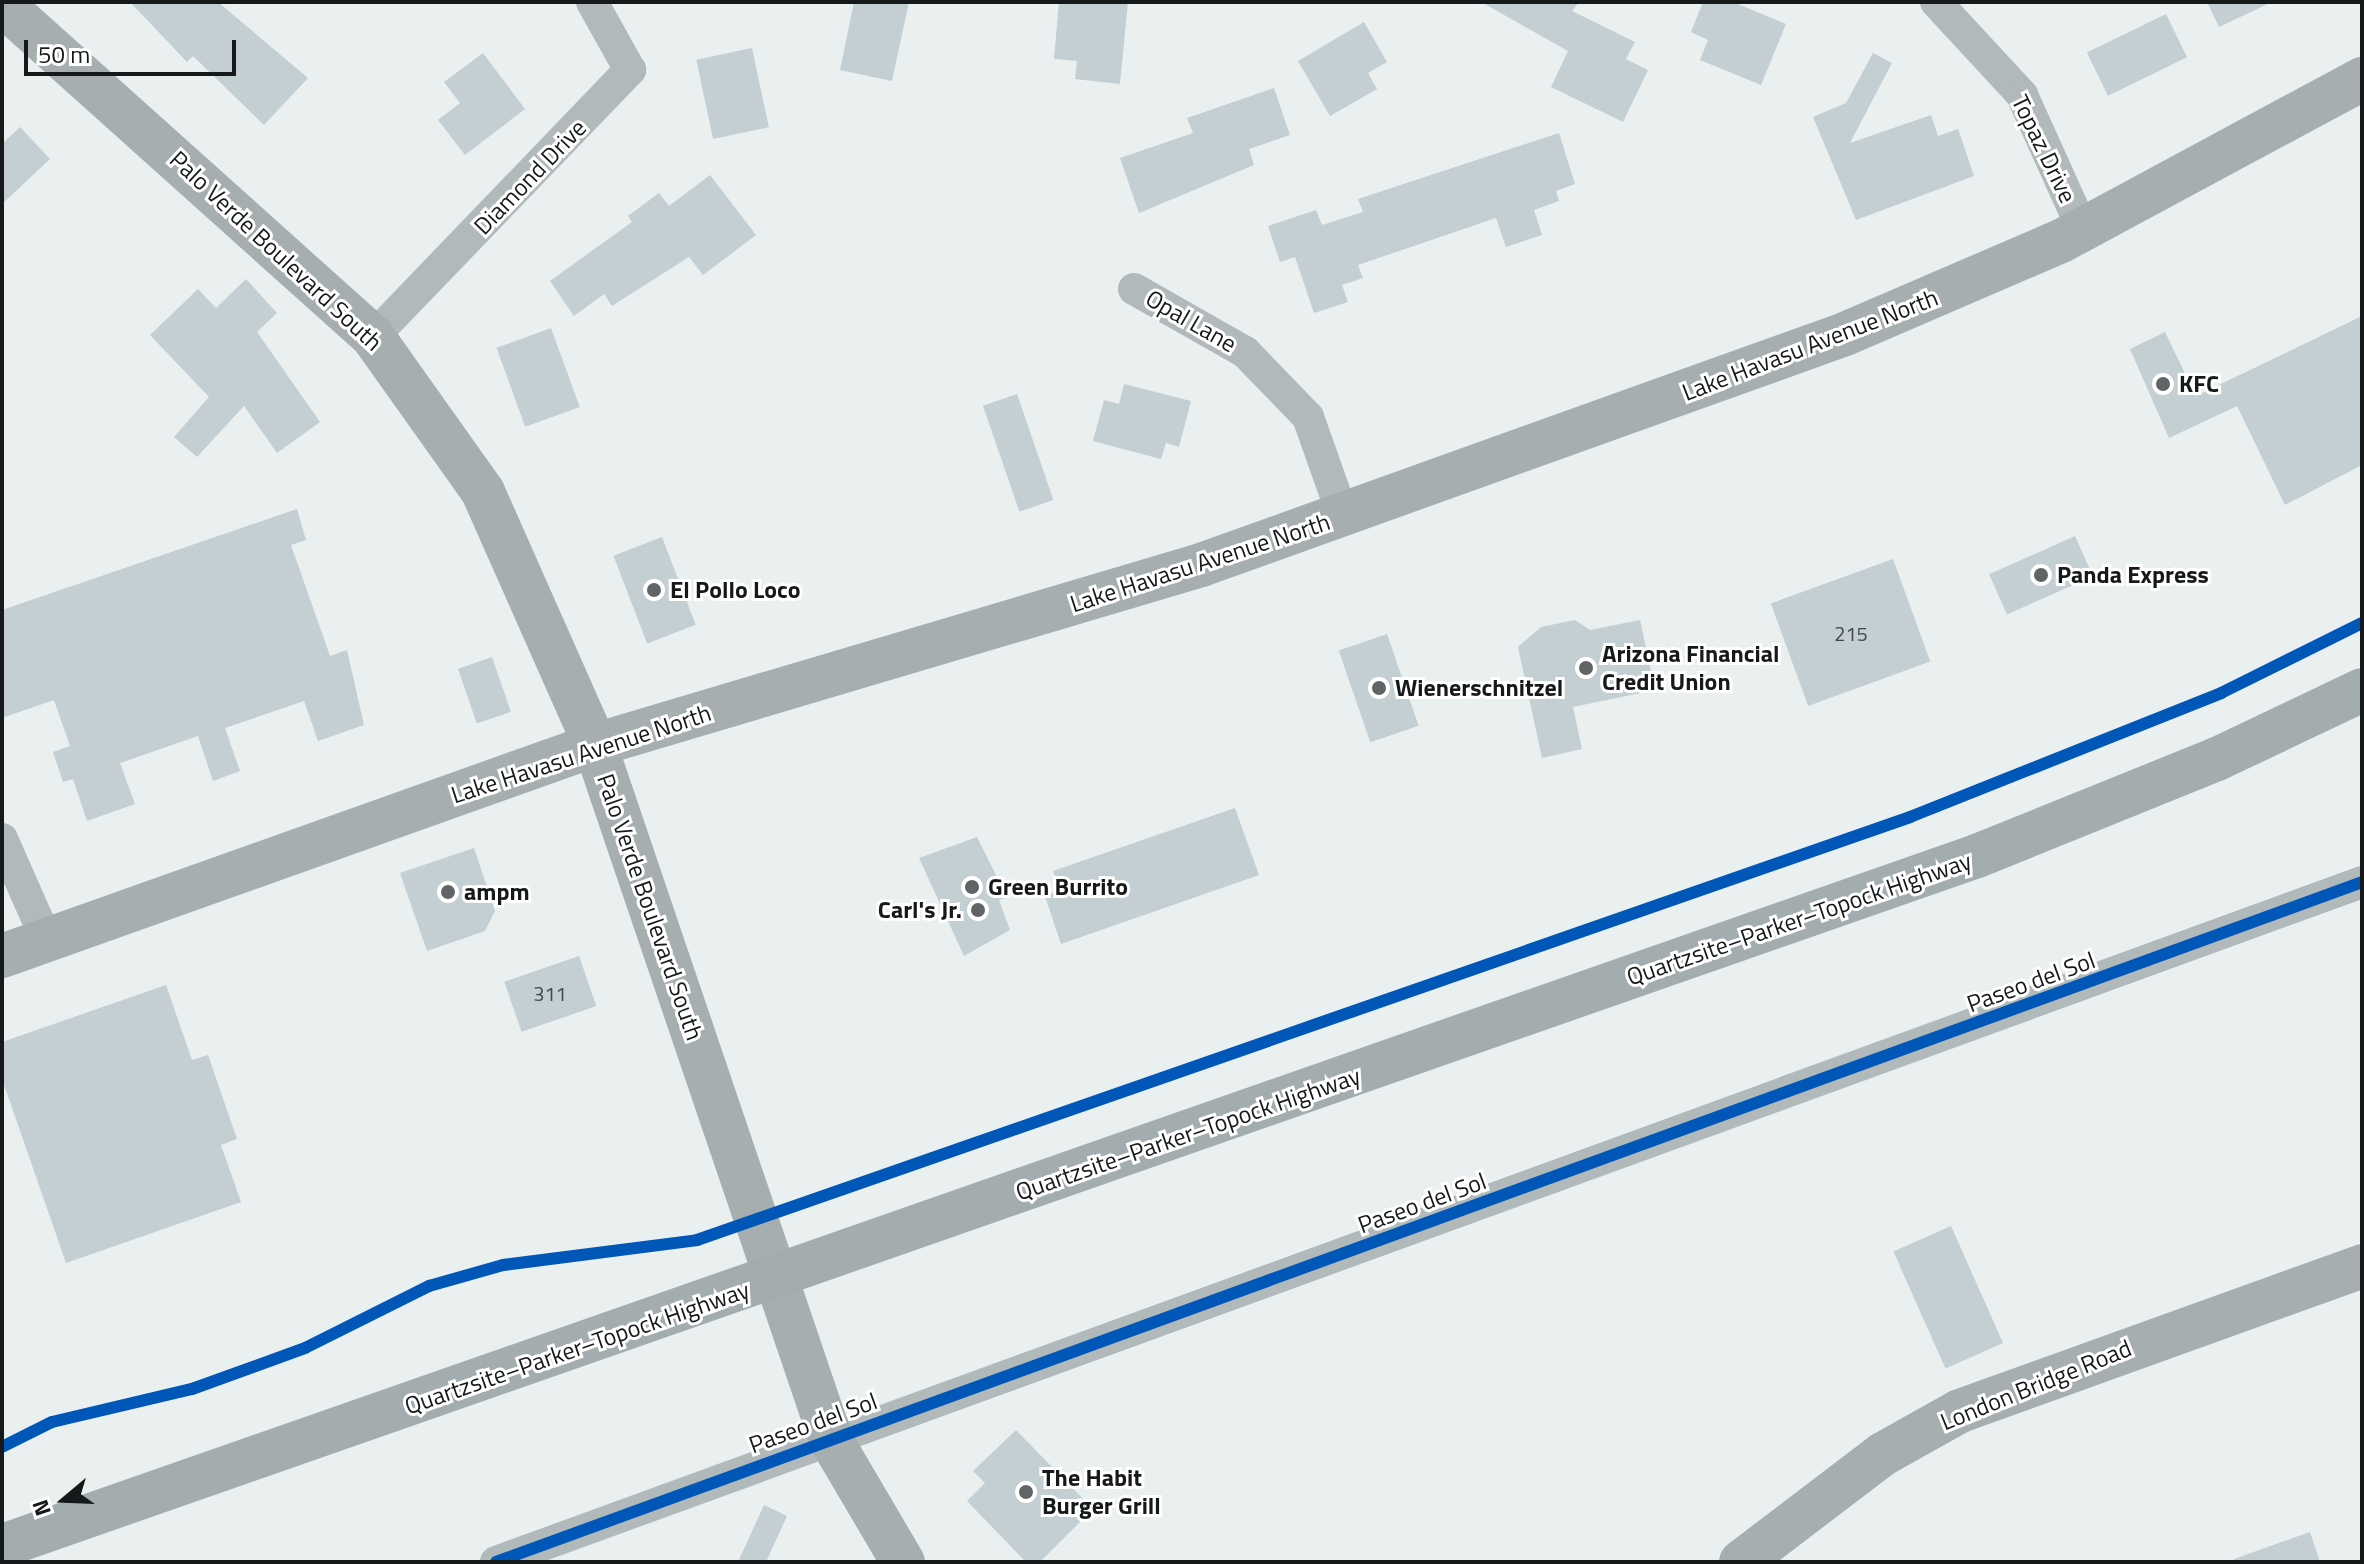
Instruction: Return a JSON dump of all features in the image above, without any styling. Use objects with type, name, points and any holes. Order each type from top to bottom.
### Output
[{"type":"highway","name":"Quartzsite–Parker–Topock Highway","points":[[2,1546],[774,1280],[1977,856],[2204,765],[2362,690]]},
{"type":"main road","name":"Palo Verde Boulevard South","points":[[2,4],[373,337],[429,406],[483,492],[525,572],[595,745],[774,1280],[831,1440],[903,1562]]},
{"type":"main road","name":"Lake Havasu Avenue North","points":[[2,956],[595,745],[1056,610],[1343,516],[1845,334],[2083,230],[2362,79]]},
{"type":"main road","name":"London Bridge Road","points":[[1741,1562],[1859,1470],[1960,1411],[2362,1266]]},
{"type":"street","name":"Diamond Drive","points":[[373,337],[630,70],[592,2]]},
{"type":"street","name":"Topaz Drive","points":[[1936,2],[2022,95],[2083,230]]},
{"type":"street","name":"Opal Lane","points":[[1134,289],[1245,352],[1308,417],[1343,516]]},
{"type":"street","points":[[2,839],[47,941]]},
{"type":"street","name":"Paseo del Sol","points":[[503,1561],[2362,882]]},
{"type":"building","points":[[130,2],[218,2],[308,78],[264,125],[193,56],[187,62]]},
{"type":"building","points":[[854,2],[909,2],[892,81],[840,70]]},
{"type":"building","points":[[1059,2],[1128,2],[1120,84],[1075,79],[1077,61],[1054,59]]},
{"type":"building","points":[[1481,2],[1579,2],[1572,11],[1635,42],[1626,59],[1648,70],[1623,122],[1551,87],[1568,51]]},
{"type":"building","points":[[1703,2],[1733,2],[1786,24],[1761,85],[1700,60],[1708,40],[1691,32]]},
{"type":"building","points":[[2207,2],[2272,2],[2219,27]]},
{"type":"building","points":[[2166,14],[2187,57],[2108,96],[2087,53]]},
{"type":"building","points":[[1364,22],[1387,62],[1368,73],[1377,89],[1330,116],[1298,61]]},
{"type":"building","points":[[752,48],[769,127],[713,139],[696,60]]},
{"type":"building","points":[[483,53],[525,109],[465,155],[438,120],[460,103],[444,82]]},
{"type":"building","points":[[1873,53],[1892,63],[1850,143],[1931,115],[1938,136],[1958,129],[1974,176],[1856,220],[1813,117],[1846,103]]},
{"type":"building","points":[[1274,88],[1290,135],[1249,149],[1254,165],[1139,213],[1120,158],[1193,133],[1187,118]]},
{"type":"building","points":[[20,127],[50,159],[2,204],[2,144]]},
{"type":"building","points":[[1559,133],[1575,184],[1556,191],[1559,201],[1534,210],[1542,235],[1506,247],[1496,218],[1358,265],[1363,278],[1342,285],[1348,302],[1314,313],[1295,257],[1280,262],[1268,226],[1316,210],[1322,225],[1363,212],[1358,199]]},
{"type":"building","points":[[710,175],[756,235],[703,275],[689,257],[612,306],[604,294],[574,316],[550,281],[632,222],[628,216],[659,193],[669,206]]},
{"type":"building","points":[[246,279],[277,313],[257,332],[320,422],[277,453],[244,406],[197,457],[174,437],[209,397],[150,335],[198,289],[216,308]]},
{"type":"building","points":[[2362,316],[2362,465],[2285,505],[2237,406],[2169,438],[2130,349],[2165,332],[2196,396]]},
{"type":"building","points":[[551,328],[580,407],[525,427],[496,348]]},
{"type":"building","points":[[1124,384],[1191,401],[1179,447],[1166,443],[1161,459],[1093,441],[1104,400],[1119,404]]},
{"type":"building","points":[[1017,394],[1053,500],[1019,512],[983,406]]},
{"type":"building","points":[[297,509],[306,540],[291,545],[330,656],[347,650],[364,725],[318,741],[304,701],[225,728],[240,771],[213,781],[198,736],[120,763],[135,804],[87,821],[73,779],[63,782],[53,752],[70,746],[54,700],[2,718],[2,610]]},
{"type":"building","name":"Panda Express","points":[[2075,536],[2093,576],[2007,614],[1989,574]]},
{"type":"building","name":"El Pollo Loco","points":[[662,537],[696,625],[647,643],[613,556]]},
{"type":"building","points":[[1893,559],[1930,661],[1808,706],[1771,603]]},
{"type":"building","name":"Arizona Financial Credit Union","points":[[1575,620],[1590,630],[1640,620],[1655,690],[1573,707],[1582,749],[1542,758],[1518,647],[1541,627]]},
{"type":"building","name":"Wienerschnitzel","points":[[1387,634],[1419,726],[1370,742],[1339,651]]},
{"type":"building","points":[[492,657],[511,712],[477,724],[458,669]]},
{"type":"building","points":[[1235,808],[1259,875],[1061,944],[1045,896],[1060,890],[1053,871]]},
{"type":"building","points":[[977,837],[1007,897],[999,900],[1010,930],[964,956],[919,858]]},
{"type":"building","name":"ampm","points":[[474,848],[495,911],[485,931],[427,951],[400,873]]},
{"type":"building","points":[[579,956],[596,1006],[522,1032],[504,982]]},
{"type":"building","points":[[166,985],[192,1060],[208,1055],[237,1139],[221,1145],[241,1202],[66,1263],[2,1079],[2,1042]]},
{"type":"building","points":[[1951,1226],[2003,1343],[1946,1369],[1893,1252]]},
{"type":"building","name":"The Habit Burger Grill","points":[[1016,1430],[1093,1509],[1040,1562],[1026,1562],[967,1501],[985,1483],[973,1471]]},
{"type":"building","points":[[764,1505],[787,1516],[766,1562],[738,1562]]},
{"type":"building","points":[[2310,1532],[2320,1562],[2235,1562],[2234,1559]]},
{"type":"cycle path","points":[[2,1447],[52,1422],[192,1389],[305,1348],[429,1286],[503,1265],[697,1240],[1910,817],[2221,693],[2362,623]]},
{"type":"cycle path","points":[[496,1562],[2362,882]]},
{"type":"place","name":"KFC","points":[[2163,384]]},
{"type":"place","name":"Panda Express","points":[[2041,575]]},
{"type":"place","name":"El Pollo Loco","points":[[654,590]]},
{"type":"place","name":"Arizona Financial Credit Union","points":[[1586,668]]},
{"type":"place","name":"Wienerschnitzel","points":[[1379,688]]},
{"type":"place","name":"Green Burrito","points":[[972,887]]},
{"type":"place","name":"ampm","points":[[448,892]]},
{"type":"place","name":"Carl's Jr.","points":[[978,910]]},
{"type":"place","name":"The Habit Burger Grill","points":[[1026,1492]]}]
